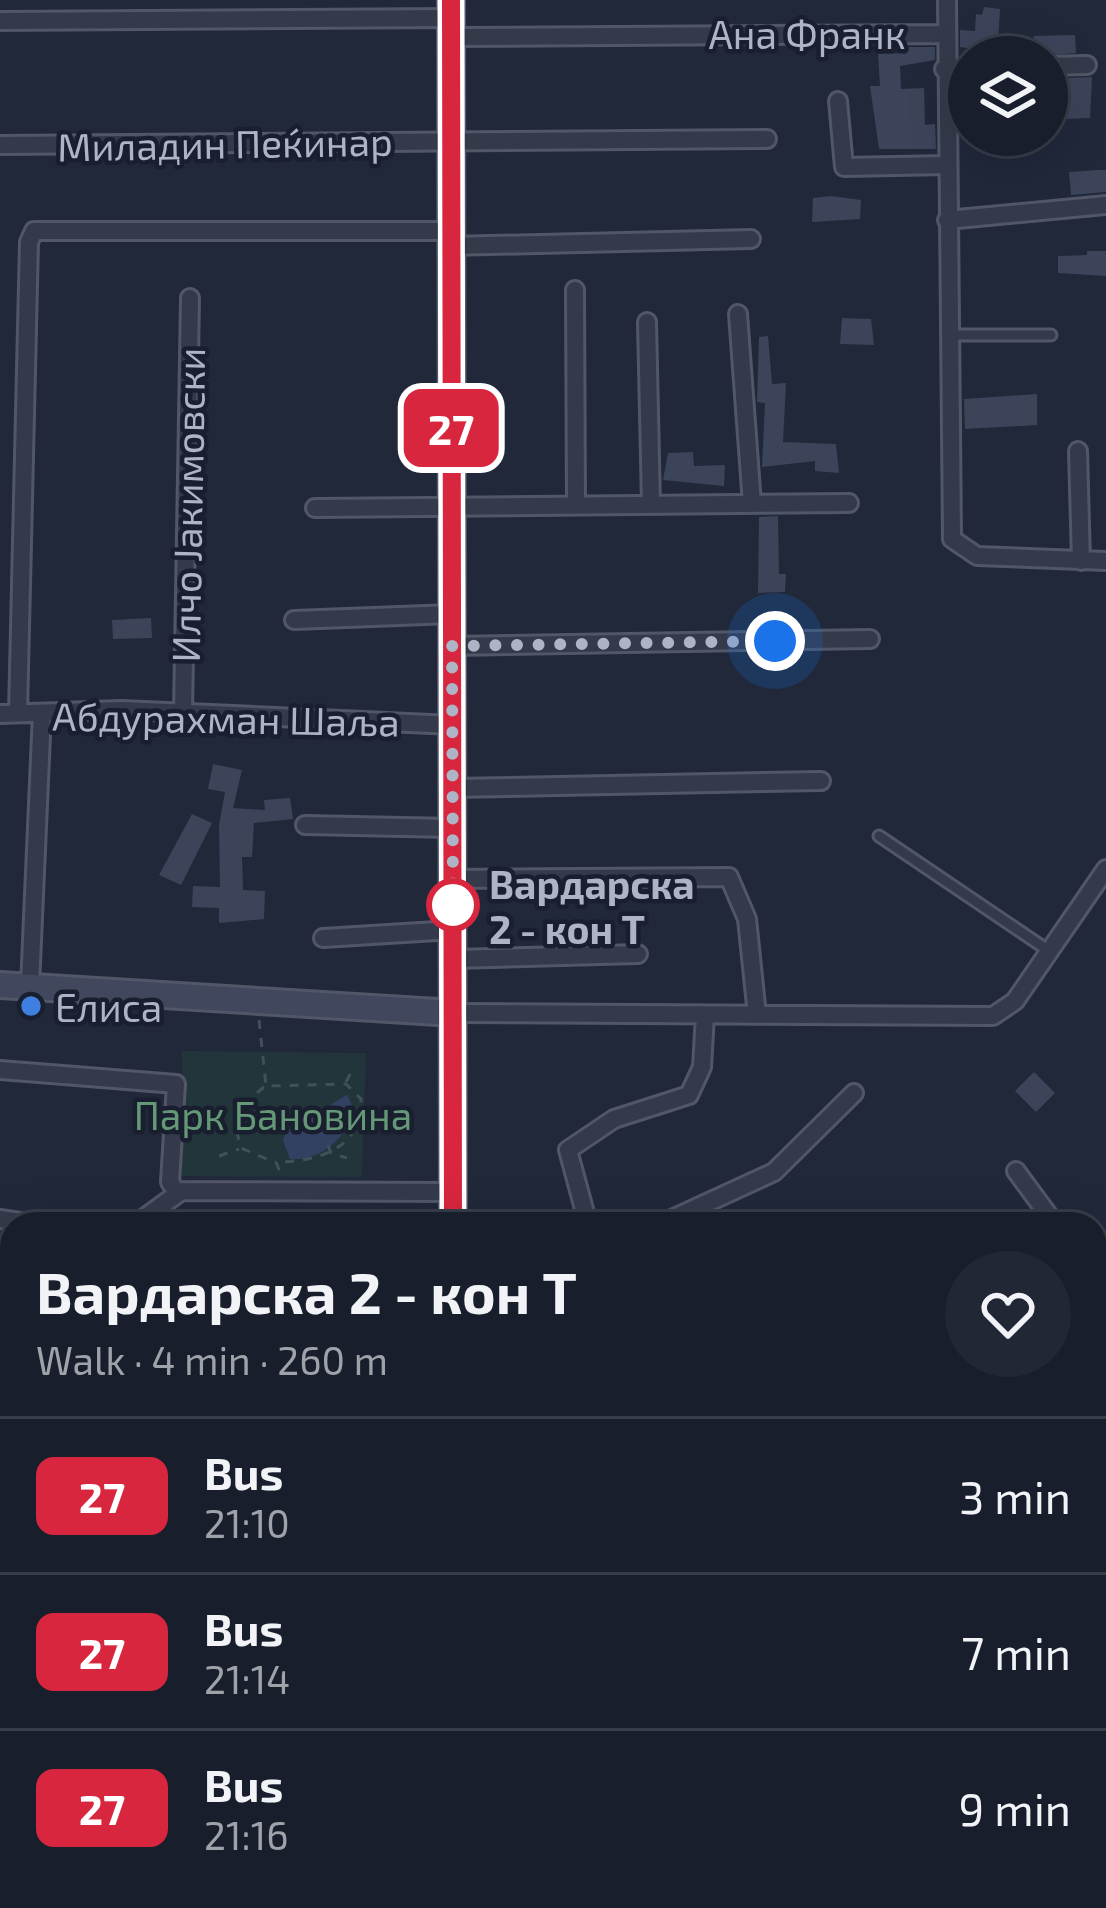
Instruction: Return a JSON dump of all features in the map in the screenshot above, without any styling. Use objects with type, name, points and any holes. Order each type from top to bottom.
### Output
[{"type":"street","points":[[947,0],[946,335],[952,538],[976,556],[1106,561]]},
{"type":"street","points":[[452,18],[453,1212]]},
{"type":"street","name":"Ана Франк","points":[[0,20],[452,18],[946,34]]},
{"type":"street","points":[[1068,65],[1088,65]]},
{"type":"street","points":[[944,69],[948,69]]},
{"type":"street","points":[[838,101],[844,167],[946,165]]},
{"type":"street","name":"Миладин Пеќинар","points":[[0,145],[767,139]]},
{"type":"street","points":[[946,220],[1106,205]]},
{"type":"street","points":[[9,714],[28,242],[34,231],[751,239]]},
{"type":"street","points":[[575,290],[576,506]]},
{"type":"street","name":"Илчо Јакимовски","points":[[183,712],[190,298]]},
{"type":"street","points":[[738,314],[752,504]]},
{"type":"street","points":[[647,322],[651,505]]},
{"type":"street","points":[[1078,451],[1081,561]]},
{"type":"street","points":[[315,508],[849,503]]},
{"type":"street","points":[[294,620],[452,614]]},
{"type":"street","points":[[452,646],[870,639]]},
{"type":"street","name":"Абдурахман Шаља","points":[[9,714],[183,712],[453,725]]},
{"type":"street","points":[[30,986],[42,713]]},
{"type":"street","points":[[453,788],[821,781]]},
{"type":"street","points":[[305,824],[453,828]]},
{"type":"street","points":[[0,985],[454,1013],[993,1016],[1016,1001],[1106,868]]},
{"type":"street","points":[[453,879],[729,877],[747,919],[757,1015]]},
{"type":"street","points":[[323,938],[453,930]]},
{"type":"street","points":[[454,959],[638,954]]},
{"type":"street","points":[[585,1212],[568,1150],[614,1119],[689,1095],[702,1067],[705,1015]]},
{"type":"street","points":[[0,1070],[176,1084],[170,1182],[180,1192]]},
{"type":"street","points":[[687,1212],[774,1172],[854,1093]]},
{"type":"street","points":[[1016,1171],[1046,1212]]},
{"type":"street","points":[[151,1212],[180,1192],[453,1192]]},
{"type":"lane","points":[[946,335],[1051,335]]},
{"type":"lane","points":[[880,836],[1049,951]]},
{"type":"path","points":[[258,1001],[266,1086]]},
{"type":"path","points":[[346,1084],[353,1070]]},
{"type":"path","points":[[219,1156],[241,1148],[276,1162],[304,1162],[331,1153],[356,1131],[362,1113],[357,1090],[346,1084],[266,1086],[237,1116],[241,1148]]},
{"type":"path","points":[[328,1145],[331,1153]]},
{"type":"path","points":[[331,1153],[347,1158]]},
{"type":"path","points":[[276,1162],[289,1192]]},
{"type":"green space","name":"Парк Бановина","points":[[182,1051],[366,1053],[362,1177],[180,1176]]},
{"type":"water","points":[[347,1095],[355,1111],[338,1139],[322,1152],[290,1159],[283,1141],[286,1131]]},
{"type":"building","points":[[984,7],[1000,9],[998,36],[960,36],[960,30],[975,31],[976,14],[982,15]]},
{"type":"building","points":[[1075,35],[1076,53],[1068,54],[1068,36],[1034,36]]},
{"type":"building","points":[[907,47],[935,47],[935,60],[900,66],[901,89],[924,88],[925,125],[935,124],[936,149],[879,149],[870,86],[880,86],[878,54],[907,53]]},
{"type":"building","points":[[1092,77],[1090,118],[1068,119],[1068,78]]},
{"type":"building","points":[[1106,170],[1106,192],[1071,195],[1069,172]]},
{"type":"building","points":[[813,198],[861,200],[860,219],[812,222]]},
{"type":"building","points":[[1087,251],[1106,251],[1106,276],[1058,273],[1058,256],[1087,255]]},
{"type":"building","points":[[842,318],[871,319],[874,345],[840,344]]},
{"type":"building","points":[[768,336],[772,384],[786,383],[783,442],[836,444],[839,473],[815,471],[815,461],[762,467],[765,403],[757,402],[759,337]]},
{"type":"building","points":[[1037,394],[1037,425],[965,429],[964,399]]},
{"type":"building","points":[[693,452],[694,466],[725,465],[724,486],[663,480],[668,453]]},
{"type":"building","points":[[778,516],[779,574],[786,574],[785,592],[758,593],[759,517]]},
{"type":"building","points":[[151,618],[152,638],[113,639],[112,620]]},
{"type":"building","points":[[213,764],[242,770],[233,808],[265,810],[264,800],[290,798],[293,819],[254,823],[252,857],[242,857],[243,890],[265,891],[264,919],[219,923],[219,908],[192,907],[193,886],[220,887],[219,825],[225,792],[208,789]]},
{"type":"building","points":[[192,814],[212,823],[181,885],[159,875]]},
{"type":"building","points":[[1034,1072],[1055,1093],[1036,1112],[1015,1091]]},
{"type":"bus line","name":"27","points":[[451,0],[453,1212]]},
{"type":"place","name":"Вардарска 2 - кон Т","points":[[453,905]]},
{"type":"place","name":"Елиса","points":[[31,1006]]},
{"type":"route","points":[[453,905],[452,646],[775,641]]}]
